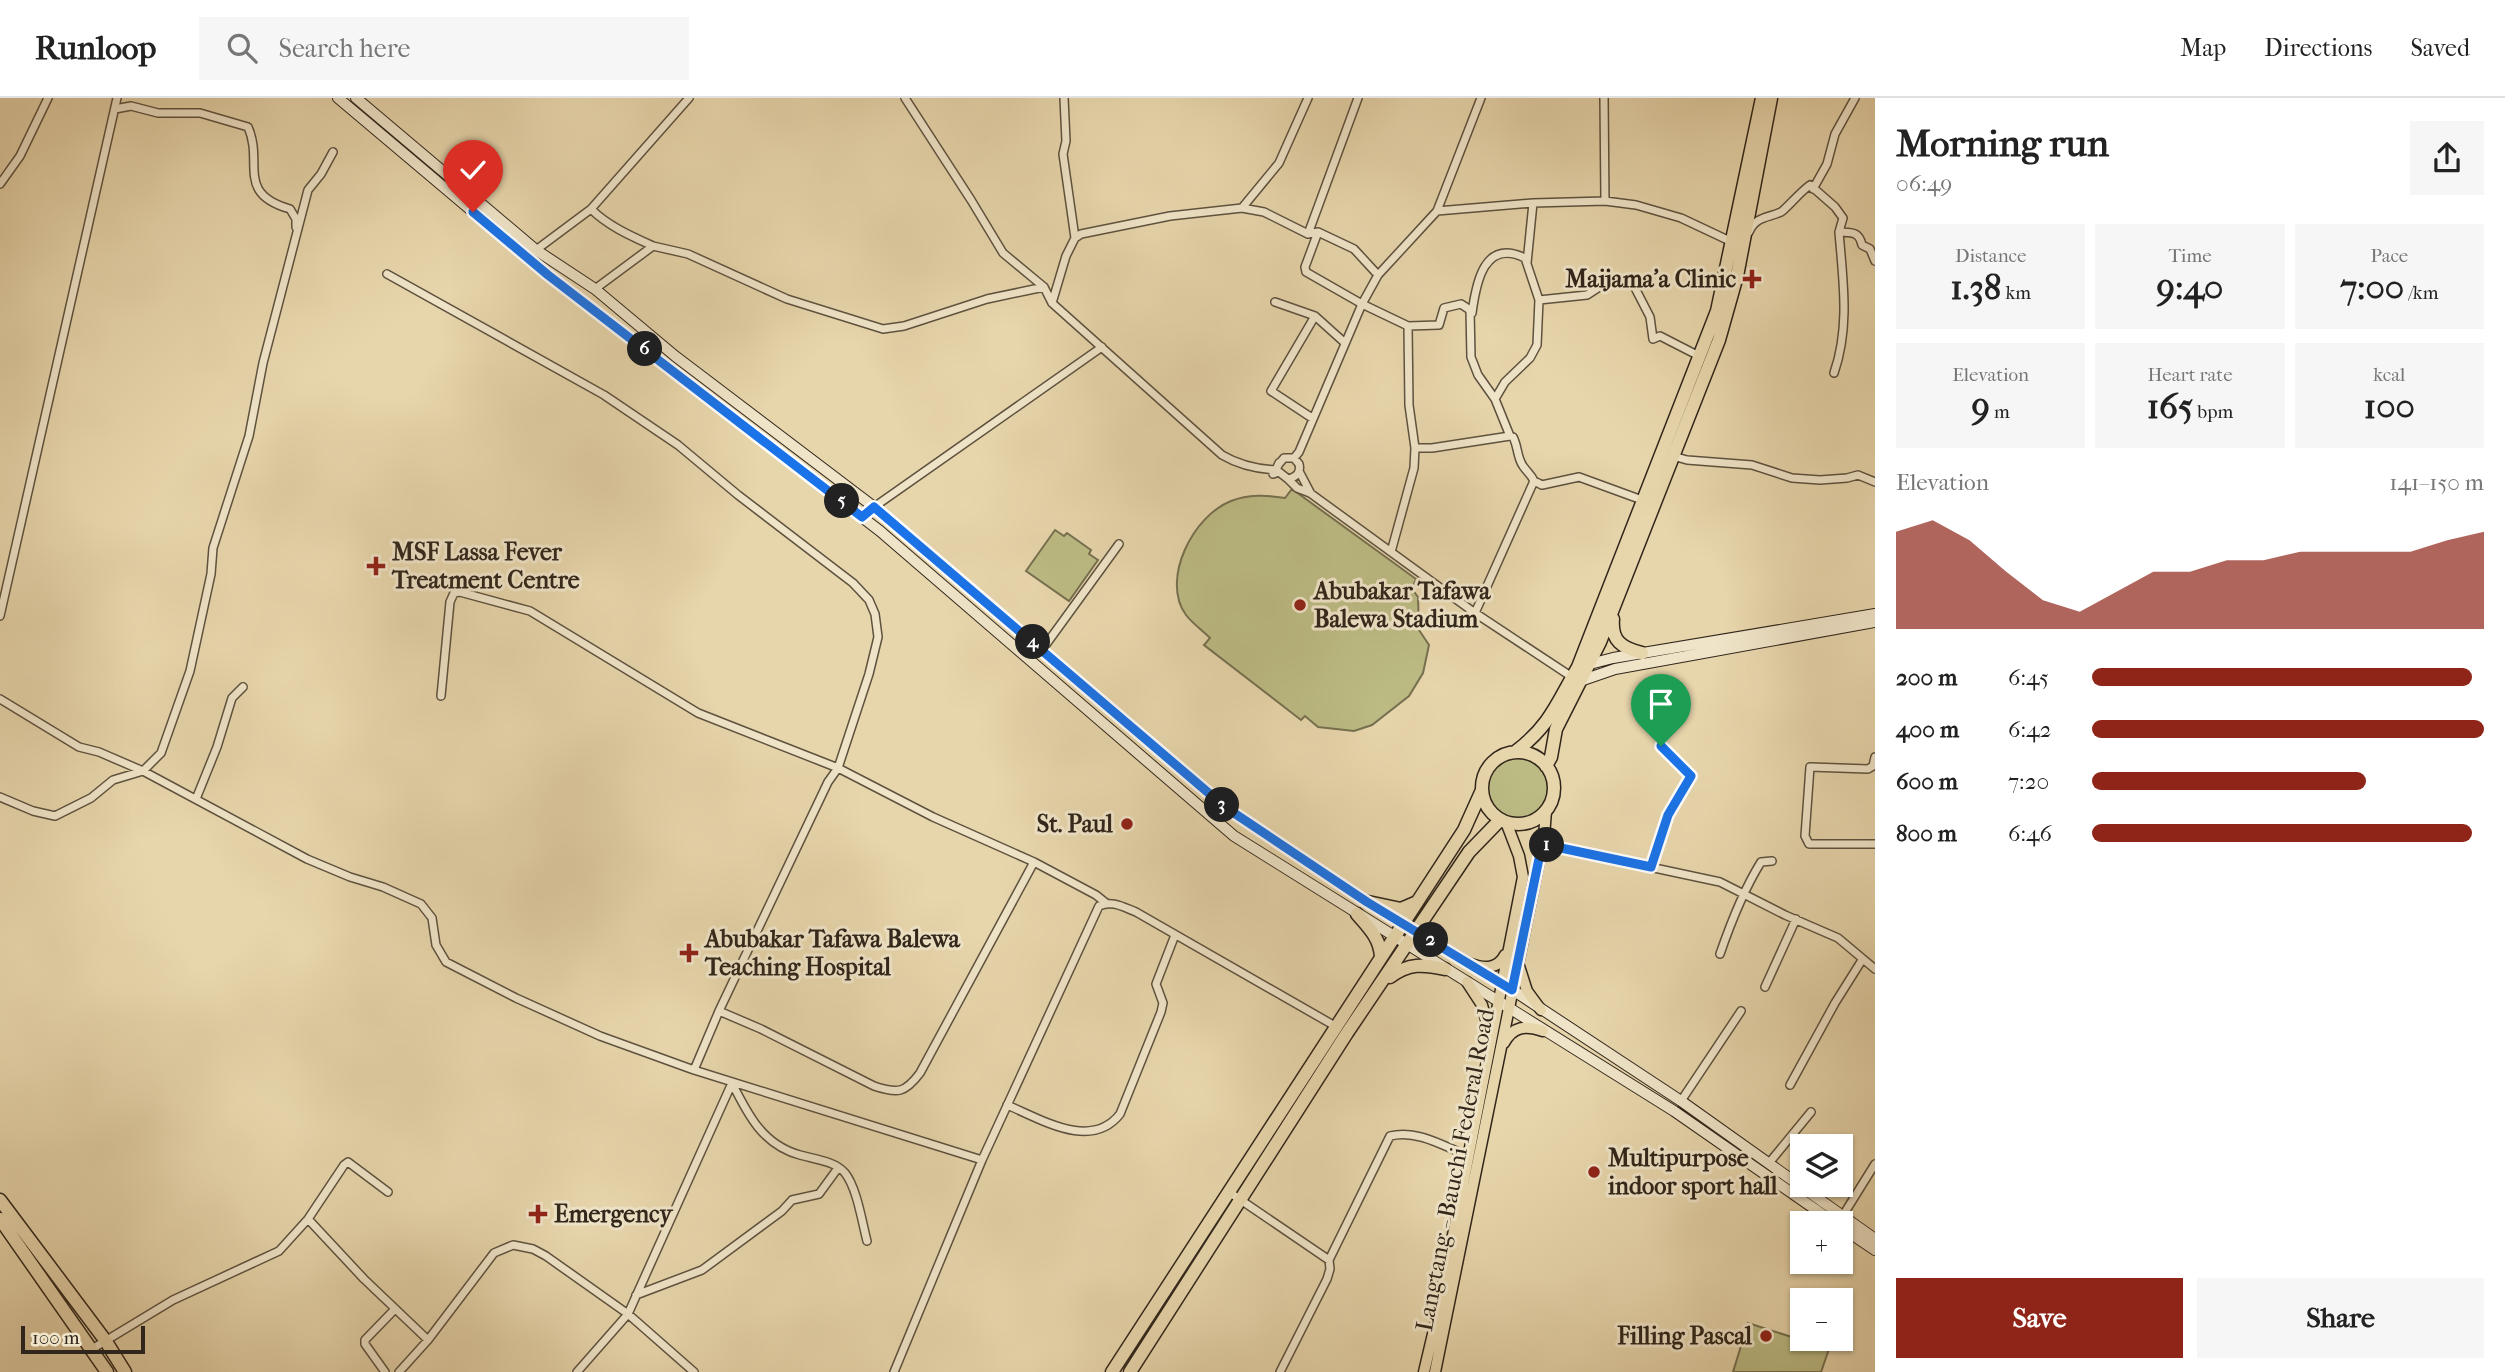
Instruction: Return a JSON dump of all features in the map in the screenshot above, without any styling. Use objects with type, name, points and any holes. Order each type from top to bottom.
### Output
[{"type":"highway","points":[[1112,1372],[1464,830],[1491,764],[1497,758],[1515,752],[1542,728],[1577,675],[1591,664],[1719,340],[1737,276],[1738,242],[1762,98]]},
{"type":"highway","points":[[1546,766],[1551,757],[1556,729],[1642,500],[1717,311],[1738,242],[1772,98]]},
{"type":"highway","points":[[1615,604],[1613,634],[1624,647],[1642,653]]},
{"type":"highway","points":[[1482,790],[1487,807],[1503,821],[1523,824],[1540,817],[1546,811],[1552,800],[1552,776],[1546,766],[1532,755],[1515,752]]},
{"type":"highway","points":[[1130,1372],[1469,852],[1503,821]]},
{"type":"highway","points":[[1367,902],[1401,909],[1420,898]]},
{"type":"highway","points":[[1357,914],[1376,936],[1381,957]]},
{"type":"highway","points":[[1379,987],[1400,970],[1410,966],[1445,969]]},
{"type":"highway","points":[[0,1200],[105,1340],[125,1372]]},
{"type":"highway","points":[[0,1219],[107,1372]]},
{"type":"highway","points":[[1180,1268],[1193,1277]]},
{"type":"highway","points":[[1140,1330],[1152,1338]]},
{"type":"main road","name":"Langtang - Bauchi Federal Road","points":[[1435,1372],[1542,844],[1546,811]]},
{"type":"main road","name":"Langtang - Bauchi Federal Road","points":[[1424,1372],[1523,877],[1519,856],[1503,821]]},
{"type":"main road","points":[[1468,963],[1481,967],[1496,965],[1502,961],[1508,950]]},
{"type":"main road","points":[[1518,961],[1523,983],[1541,1010]]},
{"type":"main road","points":[[1467,982],[1482,1005],[1489,1027],[1490,1043]]},
{"type":"main road","points":[[1499,1055],[1506,1039],[1516,1029],[1530,1027],[1543,1031]]},
{"type":"street","points":[[0,184],[20,156],[48,98]]},
{"type":"street","points":[[0,616],[117,98]]},
{"type":"street","points":[[356,98],[536,250],[594,289],[675,356],[874,507],[1225,807],[1367,902],[1512,990],[1681,1101],[1769,1163],[1826,1211]]},
{"type":"street","points":[[536,250],[590,209],[689,98]]},
{"type":"street","points":[[905,98],[1003,253],[1044,287],[1052,303],[1222,455],[1242,465],[1275,475],[1279,472],[1282,460]]},
{"type":"street","points":[[1052,303],[1074,238],[1063,154],[1066,141],[1064,98]]},
{"type":"street","points":[[1242,208],[1279,163],[1308,98]]},
{"type":"street","points":[[1308,234],[1358,98]]},
{"type":"street","points":[[1282,460],[1294,458],[1299,452],[1362,304],[1378,275],[1437,211],[1481,98]]},
{"type":"street","points":[[1604,98],[1605,201]]},
{"type":"street","points":[[1813,189],[1827,164],[1835,134],[1855,98]]},
{"type":"street","points":[[340,99],[548,275],[862,517],[1031,659],[1208,814],[1261,854],[1674,1111],[1823,1211]]},
{"type":"street","points":[[115,109],[131,106],[158,113],[200,113],[248,127],[253,138],[252,173],[263,198],[289,209],[296,219],[296,235]]},
{"type":"street","points":[[0,797],[33,811],[55,816],[91,798],[113,780],[143,771],[161,752],[190,671],[211,574],[213,548],[249,436],[263,363],[308,190],[333,152]]},
{"type":"street","points":[[1437,211],[1533,203],[1605,201],[1636,205],[1681,218],[1738,242],[1752,225],[1765,216],[1783,211],[1794,197],[1810,186],[1835,207],[1843,218],[1839,232],[1846,314],[1842,352],[1834,373]]},
{"type":"street","points":[[1527,267],[1533,203]]},
{"type":"street","points":[[1074,238],[1081,234],[1170,216],[1242,208],[1264,212],[1308,234],[1318,232],[1354,249],[1378,275]]},
{"type":"street","points":[[590,209],[625,233],[653,246],[688,254],[787,299],[883,329],[904,326],[987,299],[1044,287]]},
{"type":"street","points":[[1318,232],[1305,267],[1306,272],[1362,304],[1408,326],[1439,325],[1444,308],[1461,304],[1470,310],[1471,357],[1483,384],[1495,399],[1510,436],[1517,443],[1521,464],[1534,481],[1542,485],[1579,477],[1642,500]]},
{"type":"street","points":[[1839,232],[1857,233],[1862,245],[1870,249],[1875,261]]},
{"type":"street","points":[[594,289],[653,246]]},
{"type":"street","points":[[1470,324],[1476,285],[1490,258],[1501,252],[1525,258],[1539,300],[1538,338],[1535,351],[1524,366],[1505,382],[1495,399]]},
{"type":"street","points":[[387,274],[604,395],[678,445],[738,495],[853,583],[869,600],[875,614],[878,637],[869,674],[838,768],[828,782],[719,1011],[694,1070]]},
{"type":"street","points":[[1539,300],[1587,296],[1607,282],[1633,284],[1650,317],[1653,339],[1660,336],[1701,357]]},
{"type":"street","points":[[1275,302],[1315,316],[1345,343]]},
{"type":"street","points":[[1312,418],[1271,391],[1315,316]]},
{"type":"street","points":[[1391,552],[1411,483],[1415,447],[1409,405],[1408,326]]},
{"type":"street","points":[[862,517],[1102,347]]},
{"type":"street","points":[[1415,447],[1433,448],[1510,436]]},
{"type":"street","points":[[1263,470],[1276,470],[1282,460],[1294,454],[1303,440]]},
{"type":"street","points":[[1673,456],[1687,460],[1752,465],[1792,478],[1820,480],[1858,475],[1875,482]]},
{"type":"street","points":[[1294,458],[1299,464],[1302,481],[1310,493]]},
{"type":"street","points":[[1288,479],[1295,477],[1299,471]]},
{"type":"street","points":[[1279,472],[1297,488],[1310,493],[1475,613],[1577,675],[1875,622]]},
{"type":"street","points":[[1475,613],[1534,481]]},
{"type":"street","points":[[1042,650],[1119,544]]},
{"type":"street","points":[[441,696],[450,602],[454,593],[503,602],[530,611],[698,713],[838,768],[933,817],[1034,862],[1096,895],[1105,903]]},
{"type":"street","points":[[1591,664],[1875,614]]},
{"type":"street","points":[[196,799],[217,747],[232,698],[243,687]]},
{"type":"street","points":[[0,699],[79,747],[99,752],[143,771],[314,863],[383,887],[421,904],[432,918],[440,954],[455,968],[585,1030],[732,1083],[982,1160]]},
{"type":"street","points":[[1651,867],[1668,815],[1691,776],[1661,746]]},
{"type":"street","points":[[1875,757],[1873,766],[1868,769],[1810,768],[1805,836],[1809,844],[1875,844]]},
{"type":"street","points":[[1542,844],[1720,882],[1838,938],[1875,969]]},
{"type":"street","points":[[1720,954],[1749,882],[1761,862],[1772,861]]},
{"type":"street","points":[[719,1011],[874,1086],[886,1090],[903,1090],[911,1086],[920,1073],[1034,862]]},
{"type":"street","points":[[894,1372],[982,1160],[1099,906],[1113,903],[1136,912],[1335,1026]]},
{"type":"street","points":[[1765,987],[1796,919]]},
{"type":"street","points":[[1007,1105],[1071,1131],[1093,1131],[1113,1123],[1120,1114],[1161,1012],[1163,1003],[1156,984],[1175,935]]},
{"type":"street","points":[[1790,1085],[1835,1003],[1863,960]]},
{"type":"street","points":[[1674,1111],[1741,1011]]},
{"type":"street","points":[[732,1083],[752,1123],[768,1139],[782,1149],[844,1171],[853,1190],[867,1241]]},
{"type":"street","points":[[577,1372],[628,1314],[732,1083]]},
{"type":"street","points":[[1769,1163],[1811,1112]]},
{"type":"street","points":[[1280,1372],[1327,1279],[1329,1260],[1390,1136],[1399,1133],[1420,1137],[1468,1156]]},
{"type":"street","points":[[92,1349],[173,1300],[279,1251],[308,1219],[348,1162],[388,1192]]},
{"type":"street","points":[[1846,1211],[1875,1164]]},
{"type":"street","points":[[636,1295],[702,1270],[782,1212],[792,1200],[819,1194],[838,1168]]},
{"type":"street","points":[[1229,1192],[1329,1260]]},
{"type":"street","points":[[308,1219],[428,1340]]},
{"type":"street","points":[[1853,1229],[1875,1239]]},
{"type":"street","points":[[1853,1233],[1875,1250]]},
{"type":"street","points":[[399,1372],[428,1340],[494,1253],[513,1245],[533,1249],[546,1256],[628,1314],[694,1372]]},
{"type":"street","points":[[385,1372],[365,1340],[395,1309]]},
{"type":"shaded area","name":"Abubakar Tafawa Balewa Stadium","points":[[1292,489],[1416,579],[1412,589],[1418,597],[1419,630],[1429,645],[1423,673],[1409,696],[1372,725],[1354,731],[1318,727],[1305,716],[1301,720],[1204,645],[1210,638],[1188,618],[1179,600],[1179,567],[1185,550],[1194,534],[1217,508],[1244,497],[1285,498]]},
{"type":"shaded area","points":[[1055,530],[1064,536],[1067,533],[1091,550],[1089,554],[1098,560],[1069,601],[1026,571]]},
{"type":"shaded area","points":[[1511,758],[1523,758],[1539,767],[1546,777],[1546,801],[1539,811],[1523,820],[1511,820],[1500,815],[1491,806],[1486,795],[1486,783],[1491,772],[1500,763]]},
{"type":"shaded area","name":"Filling Pascal","points":[[1748,1323],[1790,1336],[1790,1351],[1828,1351],[1821,1372],[1733,1372]]},
{"type":"place","name":"Maijama'a Clinic","points":[[1752,279]]},
{"type":"place","name":"MSF Lassa Fever Treatment Centre","points":[[376,566]]},
{"type":"place","name":"Abubakar Tafawa Balewa Stadium","points":[[1300,605]]},
{"type":"place","name":"St. Paul","points":[[1127,824]]},
{"type":"place","name":"Abubakar Tafawa Balewa Teaching Hospital","points":[[689,953]]},
{"type":"place","name":"Multipurpose indoor sport hall","points":[[1594,1172]]},
{"type":"place","name":"Emergency","points":[[538,1214]]},
{"type":"place","name":"Filling Pascal","points":[[1766,1336]]},
{"type":"route","points":[[473,212],[548,275],[862,517],[874,507],[1225,807],[1367,902],[1512,990],[1542,844],[1651,867],[1668,815],[1691,776],[1661,746]]}]
